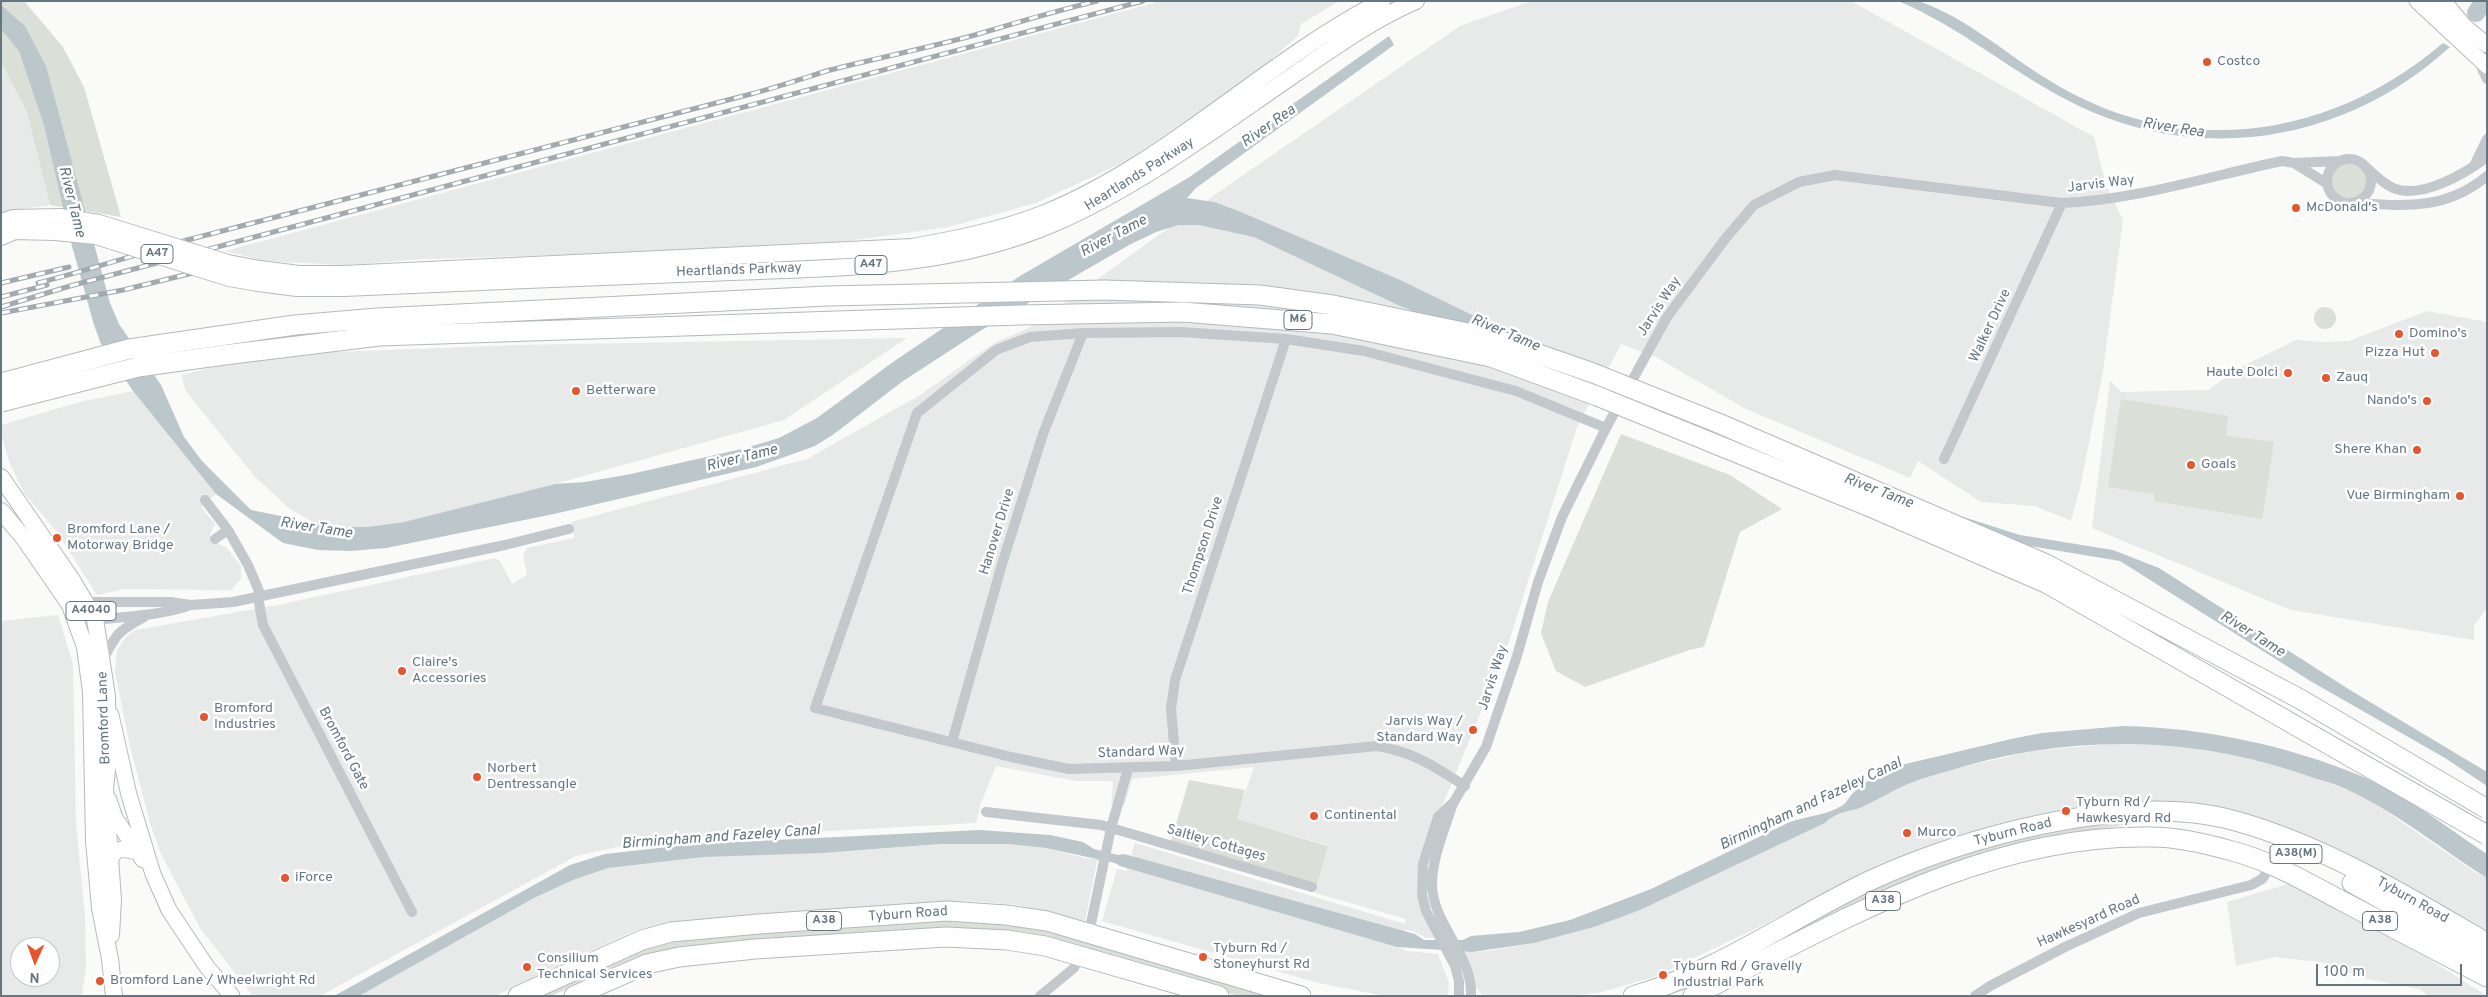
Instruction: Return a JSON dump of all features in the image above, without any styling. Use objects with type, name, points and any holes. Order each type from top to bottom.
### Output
[{"type":"highway","name":"M6","points":[[1,382],[129,349],[295,325],[376,318],[827,296],[1105,290],[1260,296],[1333,305],[1492,338],[1593,373],[1718,423],[2028,556],[2300,699],[2487,809]]},
{"type":"highway","name":"M6","points":[[1,402],[138,367],[379,336],[1020,315],[1172,312],[1266,317],[1332,324],[1491,358],[1597,396],[1875,509],[2037,579],[2346,753],[2487,835]]},
{"type":"highway","name":"Tyburn Road","points":[[1632,996],[1668,986],[1870,881],[1934,856],[1998,835],[2104,813],[2150,812],[2194,814],[2222,818],[2253,826],[2308,848],[2400,893],[2487,943]]},
{"type":"highway","name":"A38(M)","points":[[2086,840],[2143,825],[2174,824],[2206,827],[2258,840],[2294,852],[2487,958]]},
{"type":"highway","name":"Tyburn Road","points":[[1693,996],[1856,913],[1932,881],[1995,861],[2086,840],[2153,837],[2234,851],[2272,865],[2487,976]]},
{"type":"highway","name":"Tyburn Road","points":[[518,996],[642,940],[671,932],[947,911],[1006,915],[1047,921],[1301,996]]},
{"type":"highway","name":"Tyburn Road","points":[[574,996],[647,964],[679,957],[755,949],[946,937],[1007,940],[1045,946],[1219,996]]},
{"type":"main road","name":"Heartlands Parkway","points":[[259,276],[410,271],[912,247],[963,238],[1045,213],[1116,177],[1355,15],[1382,1]]},
{"type":"main road","name":"Heartlands Parkway","points":[[1,237],[15,231],[58,224],[99,223],[228,263],[259,276],[297,288],[344,288],[730,272],[918,261],[1010,240],[1090,208],[1164,164],[1347,39],[1416,1]]},
{"type":"main road","points":[[2443,1],[2462,24]]},
{"type":"main road","name":"Heartlands Parkway","points":[[1,222],[13,218],[58,224]]},
{"type":"main road","name":"Bromford Lane","points":[[1,477],[77,603],[76,623],[85,647],[88,672],[94,840],[100,908],[110,959],[114,996]]},
{"type":"main road","name":"Bromford Lane","points":[[1,511],[77,603],[95,619],[103,660],[107,696],[108,760],[106,788],[113,900],[110,959]]},
{"type":"street","points":[[2417,1],[2482,62],[2487,79]]},
{"type":"street","points":[[2434,1],[2487,45]]},
{"type":"street","points":[[2473,167],[2487,139]]},
{"type":"street","points":[[2487,157],[2452,179],[2431,187],[2404,190],[2394,189],[2354,159],[2338,161],[2329,170],[2326,183],[2329,191],[2338,200],[2345,203],[2414,206],[2440,202],[2483,182],[2487,176]]},
{"type":"street","name":"Jarvis Way","points":[[1458,995],[1459,981],[1454,966],[1434,928],[1422,895],[1423,864],[1438,817],[1454,802],[1465,786],[1486,747],[1517,656],[1538,582],[1562,517],[1606,428],[1666,317],[1754,205],[1778,191],[1799,182],[1835,175],[2062,204],[2090,202],[2144,193],[2282,161],[2294,163],[2338,161]]},
{"type":"street","points":[[2294,163],[2326,183]]},
{"type":"street","points":[[2355,202],[2363,199],[2370,189],[2372,180],[2368,168]]},
{"type":"street","name":"Walker Drive","points":[[1944,459],[2062,204]]},
{"type":"street","points":[[1083,333],[1180,332],[1286,339],[1364,351],[1516,391],[1606,428]]},
{"type":"street","name":"Standard Way","points":[[1083,333],[1030,337],[996,350],[917,413],[815,708],[1068,769],[1128,769],[1176,766],[1377,746],[1399,750],[1421,758],[1465,786]]},
{"type":"street","name":"Hanover Drive","points":[[952,742],[1002,564],[1041,442],[1083,333]]},
{"type":"street","name":"Thompson Drive","points":[[1176,766],[1171,709],[1175,680],[1286,339]]},
{"type":"street","name":"Bromford Gate","points":[[205,500],[228,530],[248,564],[259,591],[258,597],[262,625],[412,912]]},
{"type":"street","points":[[77,603],[170,602],[191,604],[233,602],[505,545],[569,529]]},
{"type":"street","points":[[215,539],[228,530]]},
{"type":"street","points":[[76,623],[95,619],[147,616],[191,604]]},
{"type":"street","points":[[103,660],[113,639],[122,629],[147,616]]},
{"type":"street","points":[[107,696],[129,794],[153,874],[169,910],[207,967],[232,996]]},
{"type":"street","points":[[91,750],[115,818],[153,874]]},
{"type":"street","points":[[1089,933],[1111,828],[1128,769]]},
{"type":"street","name":"Jarvis Way","points":[[1454,802],[1437,853],[1432,886],[1447,928],[1467,966],[1472,983]]},
{"type":"street","name":"Saltley Cottages","points":[[986,812],[1111,828],[1312,887]]},
{"type":"street","points":[[110,860],[115,852],[121,849],[138,852]]},
{"type":"street","name":"Hawkesyard Road","points":[[1975,996],[2065,947],[2130,916],[2166,905],[2251,885],[2262,879],[2272,865]]},
{"type":"street","points":[[1040,996],[1074,968],[1080,956]]},
{"type":"street","points":[[1471,996],[1472,983]]},
{"type":"street","points":[[1472,983],[1476,996]]},
{"type":"shaded area","points":[[1,1],[24,1],[63,47],[84,87],[121,217],[50,205],[26,110],[1,62]]},
{"type":"shaded area","points":[[1161,1],[1339,1],[1301,24],[1298,36],[1253,75],[1124,162],[1036,203],[949,227],[840,242],[692,251],[425,259],[344,265],[265,261],[225,251]]},
{"type":"shaded area","points":[[1531,1],[1851,1],[2094,137],[2106,185],[2123,220],[2103,371],[2080,488],[2071,521],[2035,506],[1981,502],[1918,461],[1910,478],[1744,408],[1656,357],[1621,344],[1577,427],[1504,657],[1438,816],[1420,879],[1440,938],[1426,938],[1413,931],[1403,930],[1397,947],[1408,951],[1438,954],[1449,983],[1448,996],[1386,996],[1318,983],[1102,921],[1117,869],[1126,871],[1135,843],[1405,924],[1406,919],[1315,893],[1328,845],[1236,819],[1254,767],[1132,779],[1124,806],[1111,804],[1113,783],[1111,781],[1076,781],[996,766],[981,803],[976,823],[643,841],[576,856],[320,996],[253,996],[200,928],[161,854],[150,823],[129,742],[115,672],[117,650],[127,636],[135,630],[278,605],[495,558],[500,561],[512,584],[527,575],[523,556],[527,548],[574,538],[571,522],[807,459],[920,395],[994,343],[1031,327],[1220,191],[1460,26]]},
{"type":"shaded area","points":[[1,62],[26,110],[50,205],[1,212]]},
{"type":"shaded area","points":[[2349,162],[2363,167],[2368,181],[2363,195],[2349,200],[2335,195],[2330,181],[2335,167]]},
{"type":"shaded area","points":[[2325,307],[2333,310],[2336,318],[2333,326],[2325,329],[2317,326],[2314,318],[2317,310]]},
{"type":"shaded area","points":[[2427,311],[2487,322],[2487,608],[2474,625],[2474,640],[2291,610],[2092,528],[2110,381],[2122,392],[2208,390],[2239,368],[2296,340],[2349,341]]},
{"type":"shaded area","points":[[907,338],[784,420],[555,484],[404,522],[368,527],[336,527],[313,522],[290,509],[255,477],[185,390],[182,375],[217,366],[333,352],[518,345]]},
{"type":"shaded area","points":[[133,391],[216,494],[201,507],[215,524],[210,535],[216,543],[226,547],[241,566],[241,579],[231,590],[124,589],[97,595],[57,532],[24,493],[9,461],[1,433],[1,425],[80,402]]},
{"type":"shaded area","name":"Goals","points":[[2121,399],[2228,416],[2226,436],[2274,442],[2262,519],[2154,501],[2154,494],[2108,487]]},
{"type":"shaded area","points":[[1621,434],[1730,475],[1782,509],[1740,532],[1704,647],[1689,650],[1585,687],[1556,671],[1541,633],[1548,602]]},
{"type":"shaded area","points":[[58,615],[73,664],[76,824],[85,916],[86,967],[82,996],[1,996],[1,621]]},
{"type":"shaded area","points":[[2122,743],[2184,746],[2270,762],[2348,790],[2377,805],[2470,869],[2487,878],[2487,933],[2307,838],[2145,804],[2082,806],[2038,815],[1924,848],[1866,872],[1757,928],[1654,977],[1602,992],[1571,996],[1483,996],[1472,983],[1460,952],[1487,951],[1534,943],[1594,927],[1661,900],[1825,823],[1847,809],[1859,808],[1912,782],[1958,768],[2033,751]]},
{"type":"shaded area","points":[[1189,780],[1245,790],[1237,819],[1328,846],[1317,885],[1171,841]]},
{"type":"shaded area","points":[[2103,820],[2151,821],[2092,830],[2000,851],[1699,986],[1664,996],[1646,996],[1873,884],[1980,846]]},
{"type":"shaded area","points":[[940,844],[1008,844],[1046,848],[1085,858],[1105,860],[1097,861],[1085,921],[1017,905],[966,901],[684,920],[636,930],[495,996],[359,996],[534,898],[573,880],[608,868],[704,857],[865,850]]},
{"type":"shaded area","points":[[2288,884],[2426,957],[2487,996],[2429,996],[2419,989],[2366,979],[2320,962],[2275,957],[2236,966],[2227,902]]},
{"type":"shaded area","points":[[950,918],[1025,922],[1278,996],[1237,996],[1053,939],[1024,932],[968,930],[628,964],[550,996],[535,996],[656,942],[702,934]]},
{"type":"water","points":[[1898,1],[1921,2],[1954,17],[2047,79],[2097,105],[2148,122],[2199,129],[2251,128],[2301,119],[2351,102],[2398,76],[2443,43],[2450,47],[2409,80],[2364,105],[2317,124],[2269,135],[2219,138],[2169,134],[2119,122],[2071,102],[2028,77],[1965,36]]},
{"type":"water","name":"River Tame","points":[[1,5],[25,26],[46,66],[110,303],[119,324],[161,385],[184,437],[202,461],[251,510],[336,527],[368,527],[404,522],[555,484],[585,482],[631,474],[746,448],[779,438],[817,418],[893,362],[1020,276],[1188,178],[1389,36],[1394,45],[1196,188],[1187,198],[1214,202],[1236,210],[1398,279],[1505,331],[1729,420],[1960,516],[2020,535],[2113,550],[2159,568],[2350,690],[2487,772],[2487,786],[2445,758],[2312,682],[2120,561],[1994,540],[1677,415],[1562,367],[1400,306],[1254,237],[1199,225],[1178,225],[1156,232],[1129,245],[980,331],[903,381],[834,434],[815,446],[756,467],[554,514],[386,548],[350,551],[318,550],[283,543],[216,494],[133,391],[101,344],[72,246],[44,125],[19,51],[1,29]]},
{"type":"water","points":[[2124,726],[2185,730],[2245,740],[2304,755],[2361,776],[2394,792],[2487,854],[2487,878],[2386,810],[2329,783],[2263,762],[2218,752],[2173,746],[2081,745],[2035,751],[1990,760],[1921,779],[1862,807],[1839,814],[1825,823],[1640,910],[1594,927],[1534,943],[1472,952],[1397,947],[1115,863],[1046,848],[1008,844],[940,844],[822,853],[704,857],[608,868],[573,880],[534,898],[359,996],[334,996],[570,865],[605,854],[694,844],[980,830],[1050,835],[1083,842],[1094,849],[1118,855],[1124,854],[1415,934],[1424,940],[1463,940],[1471,936],[1519,932],[1570,920],[1651,889],[1790,822],[1837,808],[1844,804],[1862,785],[1893,767],[2042,733]]},
{"type":"waterway","name":"River Rea","points":[[2476,13],[2484,1]]},
{"type":"railway","points":[[38,283],[191,239],[751,94],[830,70],[957,40],[1097,1]]},
{"type":"railway","points":[[1,307],[70,286],[1143,1]]},
{"type":"railway","points":[[1,283],[69,267]]},
{"type":"railway","points":[[1,313],[123,290],[209,269]]},
{"type":"railway","points":[[1,297],[47,285]]},
{"type":"place","name":"Costco","points":[[2207,62]]},
{"type":"place","name":"McDonald's","points":[[2296,208]]},
{"type":"place","name":"Domino's","points":[[2399,334]]},
{"type":"place","name":"Pizza Hut","points":[[2435,353]]},
{"type":"place","name":"Haute Dolci","points":[[2288,373]]},
{"type":"place","name":"Zauq","points":[[2326,378]]},
{"type":"place","name":"Betterware","points":[[576,391]]},
{"type":"place","name":"Nando's","points":[[2427,401]]},
{"type":"place","name":"Shere Khan","points":[[2417,450]]},
{"type":"place","name":"Goals","points":[[2191,465]]},
{"type":"place","name":"Vue Birmingham","points":[[2460,496]]},
{"type":"place","name":"Bromford Lane / Motorway Bridge","points":[[57,538]]},
{"type":"place","name":"Claire's Accessories","points":[[402,671]]},
{"type":"place","name":"Bromford Industries","points":[[204,717]]},
{"type":"place","name":"Jarvis Way / Standard Way","points":[[1473,730]]},
{"type":"place","name":"Norbert Dentressangle","points":[[477,777]]},
{"type":"place","name":"Tyburn Rd / Hawkesyard Rd","points":[[2066,811]]},
{"type":"place","name":"Continental","points":[[1314,816]]},
{"type":"place","name":"Murco","points":[[1907,833]]},
{"type":"place","name":"iForce","points":[[285,878]]},
{"type":"place","name":"Tyburn Rd / Stoneyhurst Rd","points":[[1203,957]]},
{"type":"place","name":"Consilium Technical Services","points":[[527,967]]},
{"type":"place","name":"Tyburn Rd / Gravelly Industrial Park","points":[[1663,975]]},
{"type":"place","name":"Bromford Lane / Wheelwright Rd","points":[[100,981]]},
{"type":"water label","name":"Birmingham and Fazeley Canal","points":[[1811,805]]},
{"type":"water label","name":"Birmingham and Fazeley Canal","points":[[721,838]]}]
